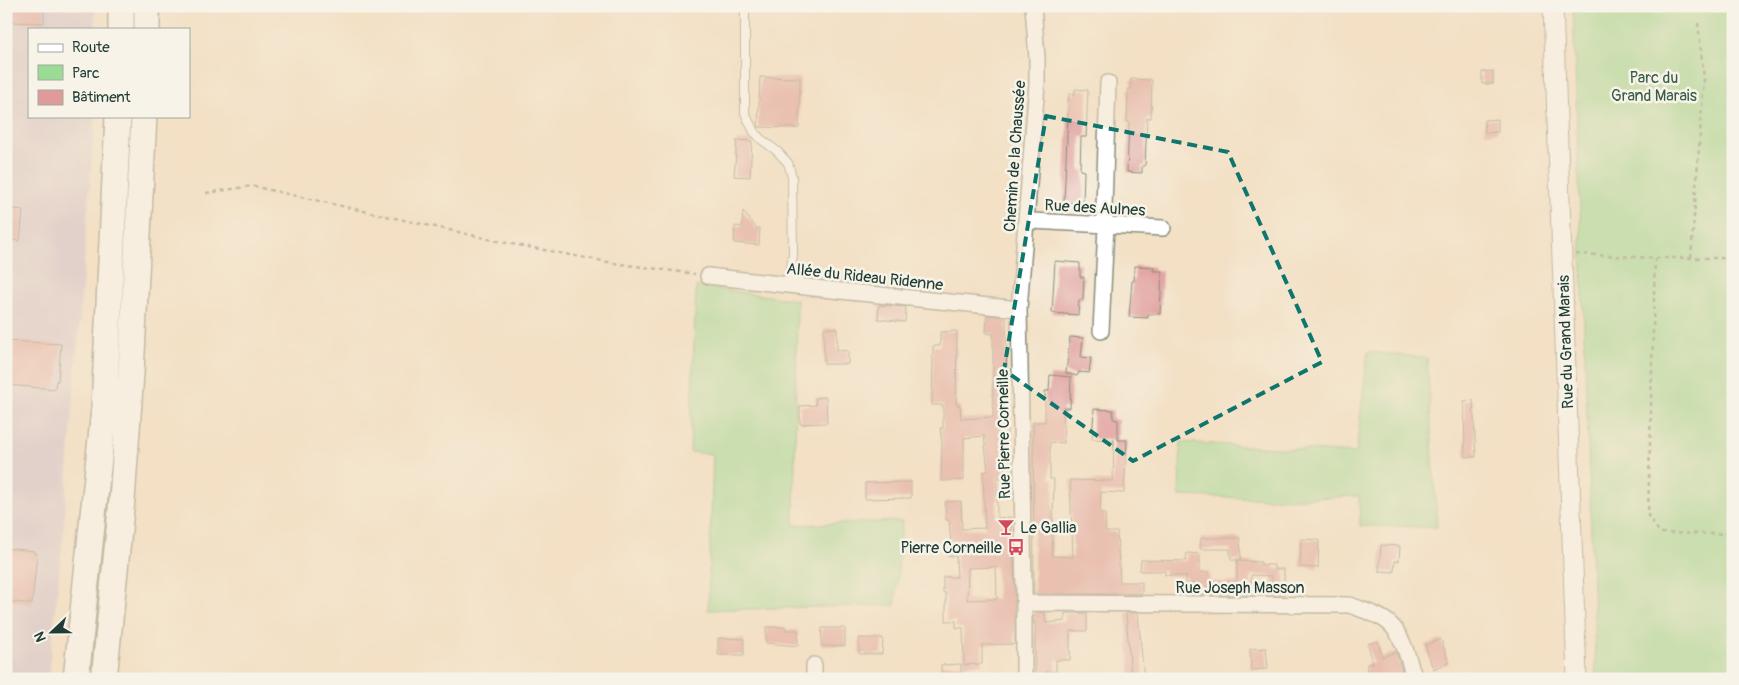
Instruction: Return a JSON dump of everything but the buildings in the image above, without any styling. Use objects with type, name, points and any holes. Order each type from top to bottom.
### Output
[{"type":"highway","points":[[121,28],[122,6]]},
{"type":"highway","points":[[147,6],[147,28]]},
{"type":"highway","points":[[76,679],[104,409],[118,118]]},
{"type":"highway","points":[[104,679],[122,500],[131,373],[144,118]]},
{"type":"street","name":"Chemin de la Chaussée","points":[[1019,309],[1037,84],[1033,6]]},
{"type":"street","name":"Rue du Grand Marais","points":[[1553,6],[1577,679]]},
{"type":"street","points":[[1101,331],[1106,226],[1104,208],[1108,83]]},
{"type":"street","name":"Rue des Aulnes","points":[[1026,223],[1163,228]]},
{"type":"street","name":"Allée du Rideau Ridenne","points":[[708,276],[1019,309]]},
{"type":"street","name":"Rue Pierre Corneille","points":[[1019,309],[1024,679]]},
{"type":"street","name":"Rue Joseph Masson","points":[[1024,604],[1350,605],[1372,613],[1388,622],[1398,634],[1415,679]]},
{"type":"lane","points":[[746,6],[745,113],[754,132],[788,163],[792,177],[792,256],[788,285]]},
{"type":"path","points":[[1691,258],[1704,78],[1698,23]]},
{"type":"path","points":[[206,193],[252,186],[517,245],[613,263],[708,276]]},
{"type":"path","points":[[1562,253],[1655,258],[1733,258]]},
{"type":"path","points":[[1655,258],[1648,516],[1660,533],[1733,534]]},
{"type":"highlighted area","points":[[1046,116],[1228,152],[1322,362],[1133,461],[1004,370]]},
{"type":"shaded area","points":[[6,6],[95,6],[95,28],[28,28],[28,118],[95,118],[63,537],[48,679],[6,679]]},
{"type":"green space","name":"Parc du Grand Marais","points":[[1573,6],[1733,6],[1733,679],[1596,679]]},
{"type":"green space","points":[[696,286],[797,300],[794,525],[902,521],[895,605],[708,610],[713,454],[690,452]]},
{"type":"green space","points":[[1368,352],[1427,358],[1437,527],[1360,526],[1359,496],[1278,499],[1179,496],[1181,442],[1356,453]]},
{"type":"place","name":"Le Gallia","points":[[1006,527]]},
{"type":"place","name":"Pierre Corneille","points":[[1016,547]]}]
